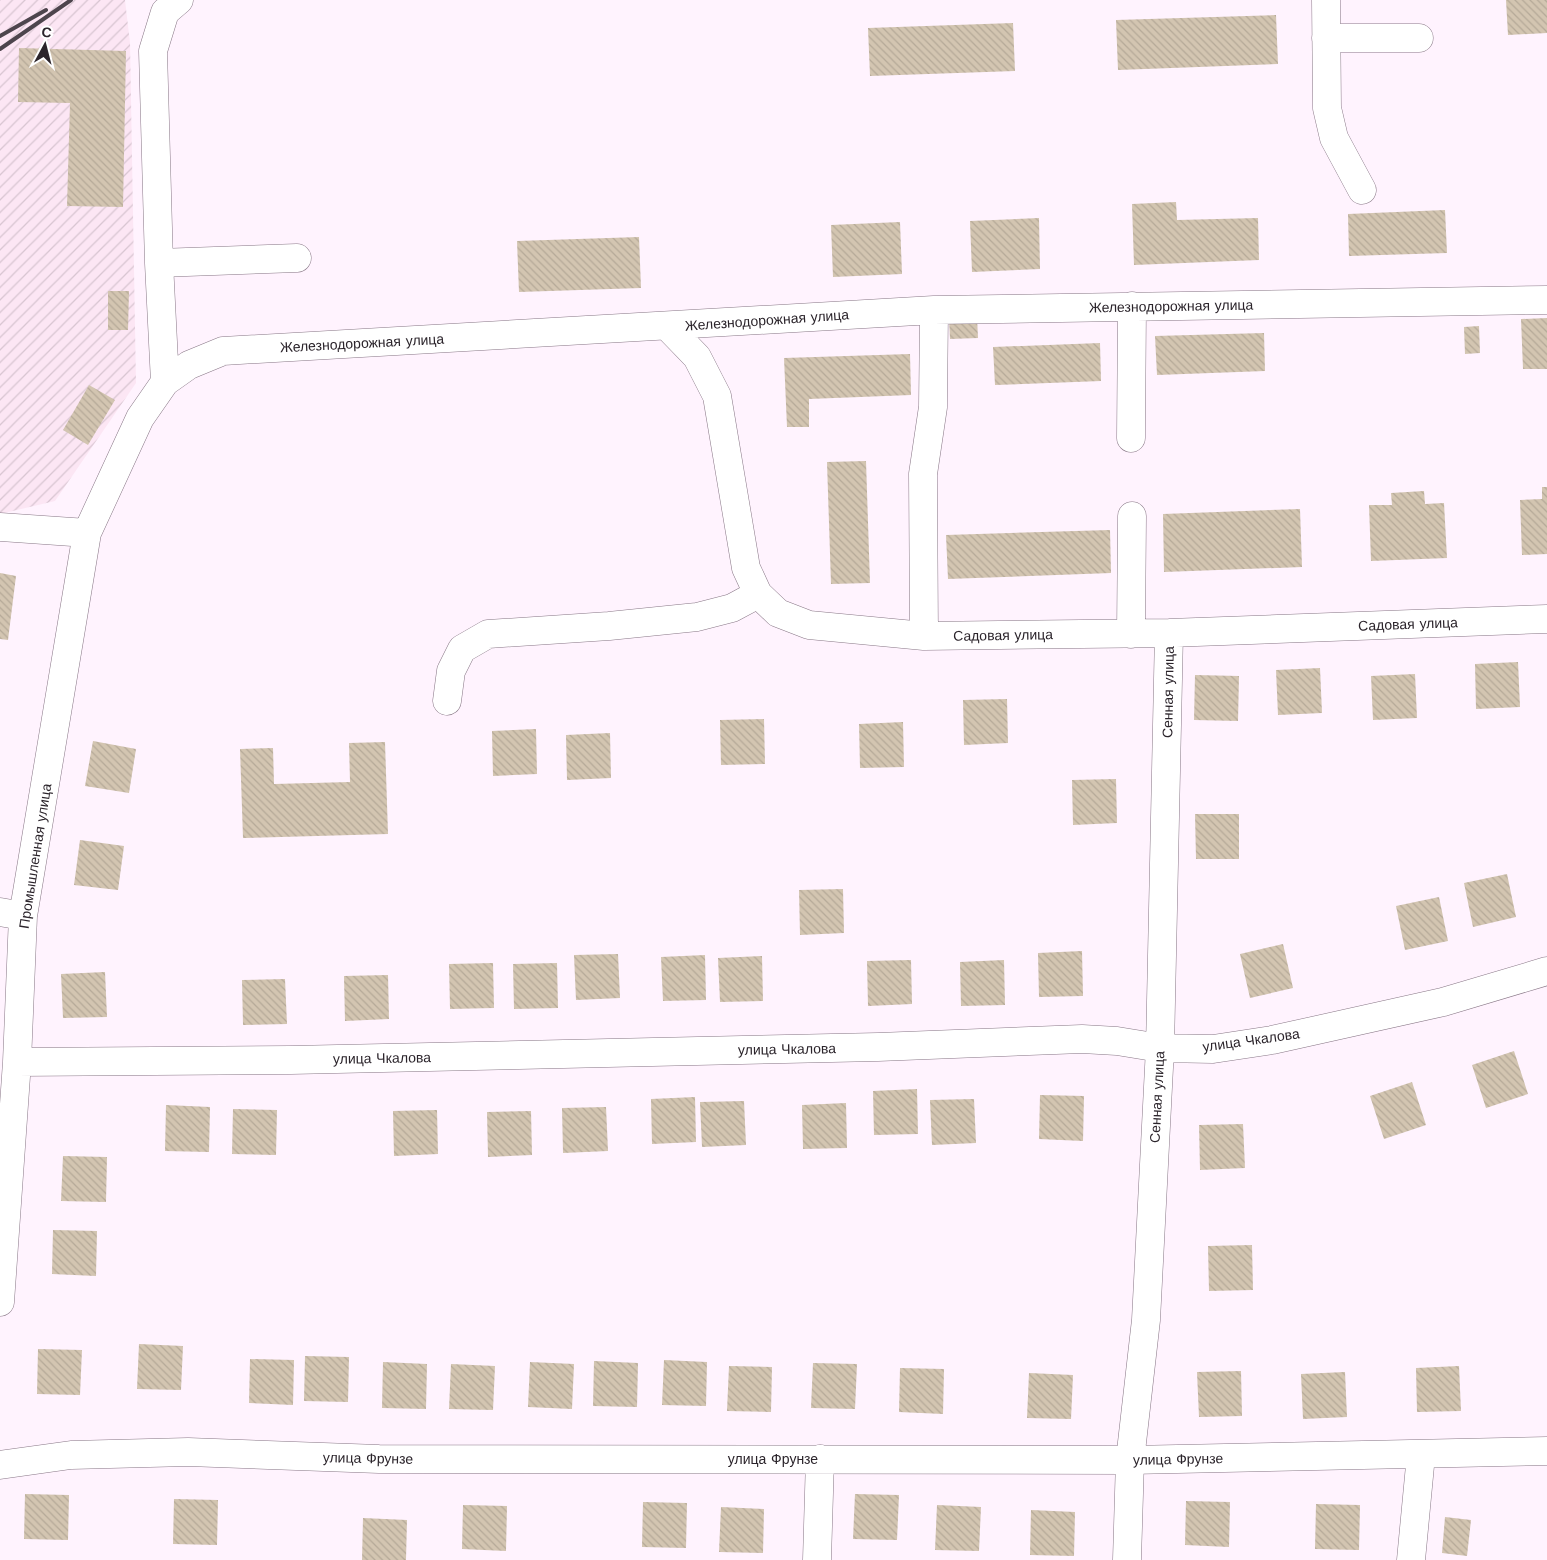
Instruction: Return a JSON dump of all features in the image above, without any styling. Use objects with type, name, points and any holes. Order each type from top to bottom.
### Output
[{"type":"street","points":[[165,382],[159,263],[153,51],[165,12],[179,0]]},
{"type":"street","points":[[1326,0],[1326,108],[1334,138],[1362,190]]},
{"type":"street","points":[[1326,38],[1419,38]]},
{"type":"street","points":[[159,263],[297,258]]},
{"type":"street","name":"Железнодорожная улица","points":[[87,532],[140,418],[165,382],[189,364],[223,351],[934,310],[1547,300]]},
{"type":"street","points":[[1131,438],[1132,306]]},
{"type":"street","points":[[924,636],[924,474],[933,407],[934,310]]},
{"type":"street","name":"Садовая улица","points":[[667,326],[697,357],[716,396],[746,568],[758,594],[778,613],[809,625],[924,636],[1169,633],[1547,619]]},
{"type":"street","points":[[1131,634],[1132,516]]},
{"type":"street","points":[[0,527],[87,532]]},
{"type":"street","name":"Промышленная улица","points":[[0,1302],[5,1182],[17,1062],[12,914],[87,532]]},
{"type":"street","points":[[447,701],[451,671],[462,649],[488,634],[609,626],[697,617],[732,608],[758,594]]},
{"type":"street","name":"Сенная улица","points":[[1127,1560],[1130,1460],[1146,1320],[1160,1048],[1169,633]]},
{"type":"street","name":"улица Чкалова","points":[[17,1062],[291,1060],[878,1047],[1082,1039],[1117,1041],[1160,1048],[1213,1049],[1272,1040],[1442,1002],[1547,971]]},
{"type":"street","name":"улица Фрунзе","points":[[0,1465],[71,1455],[188,1452],[379,1460],[1130,1460],[1547,1451]]},
{"type":"street","points":[[1411,1560],[1421,1455]]},
{"type":"street","points":[[817,1560],[820,1459]]},
{"type":"shaded area","points":[[0,0],[125,0],[130,43],[136,383],[55,501],[0,514]]},
{"type":"building","points":[[1506,0],[1547,0],[1547,33],[1508,35]]},
{"type":"building","points":[[1276,15],[1278,64],[1118,70],[1116,20]]},
{"type":"building","points":[[1013,23],[1015,71],[870,76],[868,28]]},
{"type":"building","points":[[19,48],[126,51],[123,207],[67,206],[70,103],[18,102]]},
{"type":"building","points":[[1176,202],[1177,220],[1258,218],[1259,260],[1134,265],[1132,204]]},
{"type":"building","points":[[1445,210],[1447,253],[1349,256],[1348,214]]},
{"type":"building","points":[[1039,218],[1040,269],[972,272],[970,221]]},
{"type":"building","points":[[900,222],[902,274],[833,277],[831,225]]},
{"type":"building","points":[[639,237],[641,288],[519,292],[517,241]]},
{"type":"building","points":[[108,291],[129,291],[128,330],[108,330]]},
{"type":"building","points":[[977,317],[978,338],[950,339],[949,319]]},
{"type":"building","points":[[1547,318],[1547,369],[1523,369],[1521,319]]},
{"type":"building","points":[[1479,326],[1480,353],[1465,354],[1464,327]]},
{"type":"building","points":[[1264,333],[1265,371],[1157,375],[1155,336]]},
{"type":"building","points":[[1100,343],[1101,381],[995,385],[993,347]]},
{"type":"building","points":[[910,354],[911,395],[809,399],[809,427],[787,427],[784,358]]},
{"type":"building","points":[[89,385],[115,400],[88,445],[63,430]]},
{"type":"building","points":[[866,461],[870,583],[831,584],[827,462]]},
{"type":"building","points":[[1542,487],[1547,487],[1547,554],[1522,555],[1520,500],[1542,499]]},
{"type":"building","points":[[1424,491],[1425,504],[1444,503],[1447,558],[1371,561],[1369,505],[1392,505],[1391,493]]},
{"type":"building","points":[[1300,509],[1302,567],[1164,572],[1163,514]]},
{"type":"building","points":[[1110,530],[1111,573],[948,579],[946,535]]},
{"type":"building","points":[[0,573],[16,576],[8,640],[0,639]]},
{"type":"building","points":[[1518,662],[1520,707],[1476,709],[1475,664]]},
{"type":"building","points":[[1320,668],[1322,713],[1278,715],[1276,670]]},
{"type":"building","points":[[1415,674],[1417,718],[1373,720],[1371,676]]},
{"type":"building","points":[[1195,675],[1239,676],[1238,721],[1194,720]]},
{"type":"building","points":[[1007,699],[1008,743],[964,745],[963,700]]},
{"type":"building","points":[[764,719],[765,764],[721,765],[720,720]]},
{"type":"building","points":[[903,722],[904,767],[860,768],[859,724]]},
{"type":"building","points":[[536,729],[537,774],[493,776],[492,731]]},
{"type":"building","points":[[610,733],[611,778],[567,780],[566,735]]},
{"type":"building","points":[[93,741],[136,749],[129,793],[85,786]]},
{"type":"building","points":[[385,742],[388,834],[243,838],[240,749],[273,748],[274,784],[350,782],[349,743]]},
{"type":"building","points":[[1116,779],[1117,823],[1073,825],[1072,780]]},
{"type":"building","points":[[1195,814],[1239,814],[1239,859],[1196,859]]},
{"type":"building","points":[[80,840],[124,846],[118,890],[74,885]]},
{"type":"building","points":[[1507,874],[1516,917],[1473,927],[1464,883]]},
{"type":"building","points":[[843,889],[844,933],[800,935],[799,890]]},
{"type":"building","points":[[1439,897],[1448,941],[1405,950],[1396,906]]},
{"type":"building","points":[[1283,944],[1293,988],[1250,998],[1240,954]]},
{"type":"building","points":[[1082,951],[1083,996],[1039,997],[1038,953]]},
{"type":"building","points":[[618,954],[620,998],[576,1000],[574,955]]},
{"type":"building","points":[[705,955],[706,1000],[663,1001],[661,957]]},
{"type":"building","points":[[762,956],[763,1001],[720,1002],[718,958]]},
{"type":"building","points":[[911,960],[912,1004],[868,1006],[867,961]]},
{"type":"building","points":[[1004,960],[1005,1005],[961,1006],[960,962]]},
{"type":"building","points":[[493,963],[494,1008],[450,1009],[449,964]]},
{"type":"building","points":[[557,963],[558,1008],[514,1009],[513,964]]},
{"type":"building","points":[[105,972],[107,1017],[63,1018],[61,974]]},
{"type":"building","points":[[388,975],[389,1019],[345,1021],[344,976]]},
{"type":"building","points":[[285,979],[287,1024],[243,1025],[242,980]]},
{"type":"building","points":[[1514,1051],[1528,1094],[1486,1108],[1472,1065]]},
{"type":"building","points":[[1412,1082],[1426,1125],[1384,1139],[1370,1096]]},
{"type":"building","points":[[917,1089],[918,1134],[874,1135],[873,1091]]},
{"type":"building","points":[[1040,1095],[1084,1096],[1083,1141],[1039,1139]]},
{"type":"building","points":[[695,1097],[696,1142],[652,1144],[651,1099]]},
{"type":"building","points":[[974,1099],[976,1143],[932,1145],[930,1100]]},
{"type":"building","points":[[744,1101],[746,1145],[702,1147],[700,1102]]},
{"type":"building","points":[[846,1103],[847,1148],[803,1149],[802,1105]]},
{"type":"building","points":[[166,1105],[210,1107],[209,1152],[165,1151]]},
{"type":"building","points":[[606,1107],[608,1151],[563,1153],[562,1108]]},
{"type":"building","points":[[233,1109],[277,1110],[276,1155],[232,1154]]},
{"type":"building","points":[[437,1110],[438,1154],[394,1156],[393,1111]]},
{"type":"building","points":[[531,1111],[532,1155],[488,1157],[487,1112]]},
{"type":"building","points":[[1243,1124],[1245,1168],[1200,1170],[1199,1125]]},
{"type":"building","points":[[63,1156],[107,1157],[106,1202],[61,1201]]},
{"type":"building","points":[[53,1230],[97,1231],[96,1276],[52,1274]]},
{"type":"building","points":[[1252,1245],[1253,1290],[1209,1291],[1208,1246]]},
{"type":"building","points":[[139,1344],[183,1346],[181,1390],[137,1389]]},
{"type":"building","points":[[38,1349],[82,1350],[80,1395],[37,1394]]},
{"type":"building","points":[[305,1356],[349,1357],[348,1402],[304,1401]]},
{"type":"building","points":[[250,1359],[294,1360],[293,1405],[249,1403]]},
{"type":"building","points":[[664,1360],[707,1362],[706,1406],[662,1405]]},
{"type":"building","points":[[594,1361],[638,1363],[637,1407],[593,1406]]},
{"type":"building","points":[[383,1362],[427,1364],[426,1409],[382,1408]]},
{"type":"building","points":[[530,1362],[574,1364],[572,1409],[528,1407]]},
{"type":"building","points":[[813,1363],[857,1364],[855,1409],[811,1408]]},
{"type":"building","points":[[451,1364],[495,1366],[493,1410],[449,1409]]},
{"type":"building","points":[[729,1366],[772,1367],[771,1412],[727,1411]]},
{"type":"building","points":[[1459,1366],[1461,1411],[1417,1412],[1416,1368]]},
{"type":"building","points":[[900,1368],[944,1369],[943,1414],[899,1412]]},
{"type":"building","points":[[1241,1371],[1242,1416],[1199,1417],[1197,1372]]},
{"type":"building","points":[[1345,1372],[1347,1417],[1303,1419],[1301,1374]]},
{"type":"building","points":[[1029,1373],[1073,1375],[1071,1419],[1027,1418]]},
{"type":"building","points":[[25,1494],[69,1495],[68,1540],[24,1539]]},
{"type":"building","points":[[855,1494],[899,1495],[897,1540],[853,1539]]},
{"type":"building","points":[[174,1499],[218,1500],[217,1545],[173,1544]]},
{"type":"building","points":[[1186,1501],[1230,1502],[1229,1547],[1185,1545]]},
{"type":"building","points":[[643,1502],[687,1503],[686,1548],[642,1547]]},
{"type":"building","points":[[1316,1504],[1360,1505],[1359,1550],[1315,1549]]},
{"type":"building","points":[[463,1505],[507,1506],[506,1551],[462,1549]]},
{"type":"building","points":[[937,1505],[981,1507],[979,1551],[935,1550]]},
{"type":"building","points":[[721,1507],[764,1509],[763,1553],[719,1552]]},
{"type":"building","points":[[1031,1510],[1075,1512],[1074,1556],[1030,1555]]},
{"type":"building","points":[[1445,1517],[1471,1520],[1467,1556],[1442,1553]]},
{"type":"building","points":[[363,1518],[407,1520],[406,1560],[362,1560]]},
{"type":"railway","points":[[0,49],[71,0]]},
{"type":"railway","points":[[0,36],[46,10]]}]
